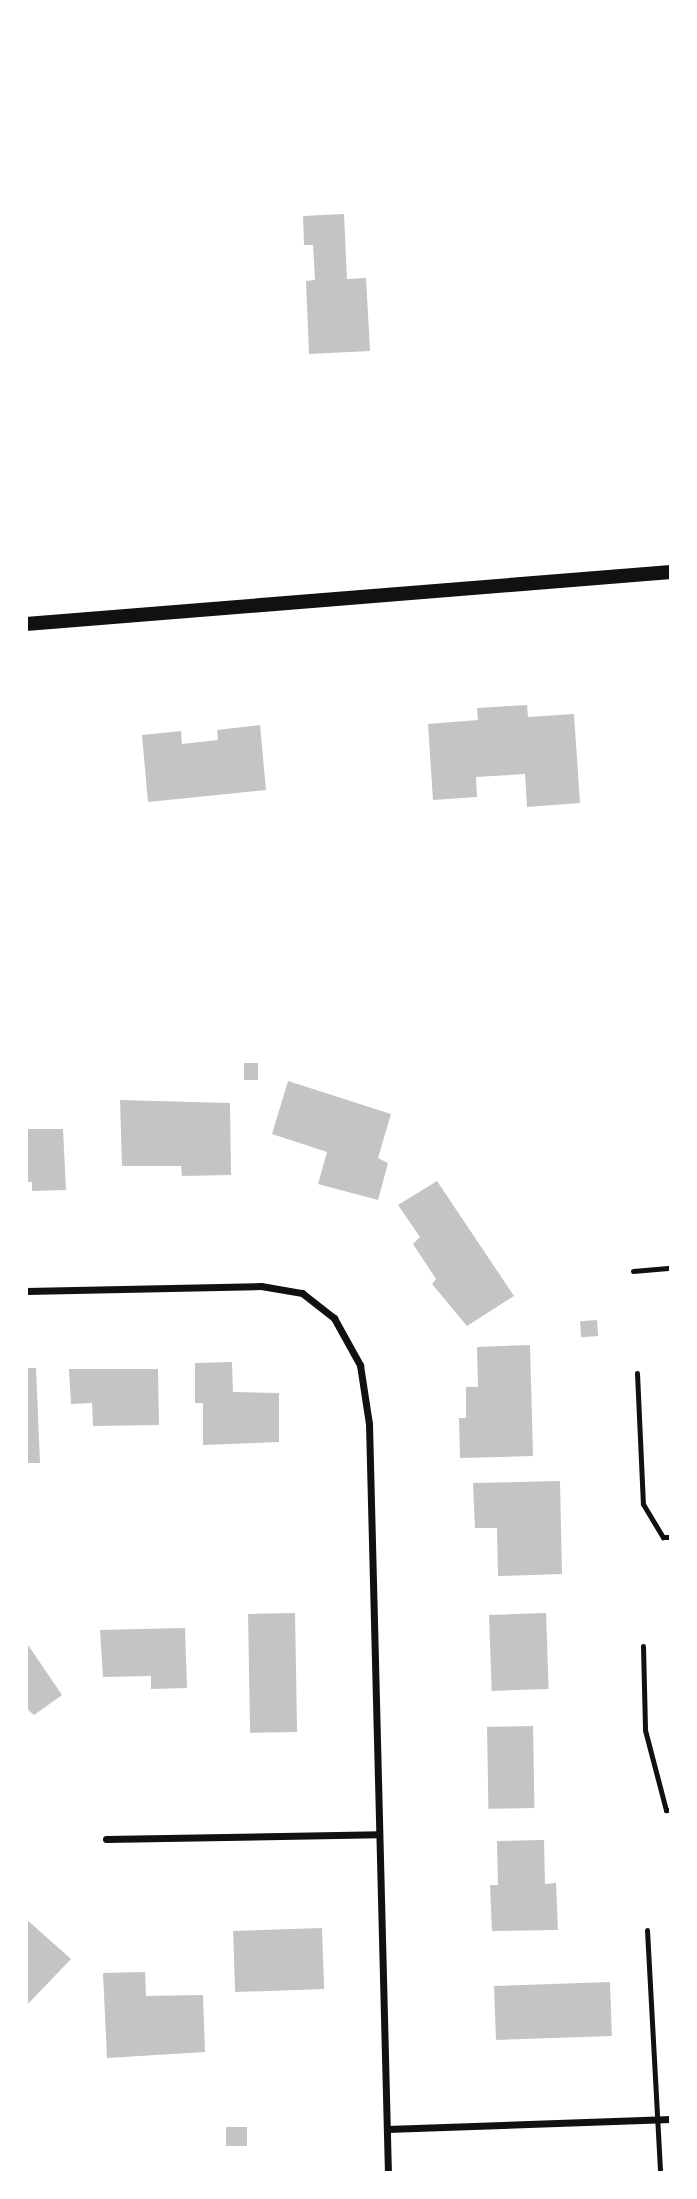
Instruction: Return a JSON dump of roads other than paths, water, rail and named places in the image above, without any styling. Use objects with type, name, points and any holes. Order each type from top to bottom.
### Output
[{"type":"main road","points":[[26,624],[671,572]]},
{"type":"street","points":[[26,1291],[261,1286],[302,1293],[334,1318],[360,1365],[369,1424],[388,2173]]},
{"type":"street","points":[[106,1839],[379,1834]]},
{"type":"street","points":[[387,2129],[671,2119]]},
{"type":"lane","points":[[633,1270],[671,1268]]},
{"type":"lane","points":[[637,1373],[643,1504],[663,1537],[671,1537]]},
{"type":"lane","points":[[643,1646],[645,1730],[666,1810],[671,1810]]},
{"type":"lane","points":[[647,1930],[660,2173]]}]
